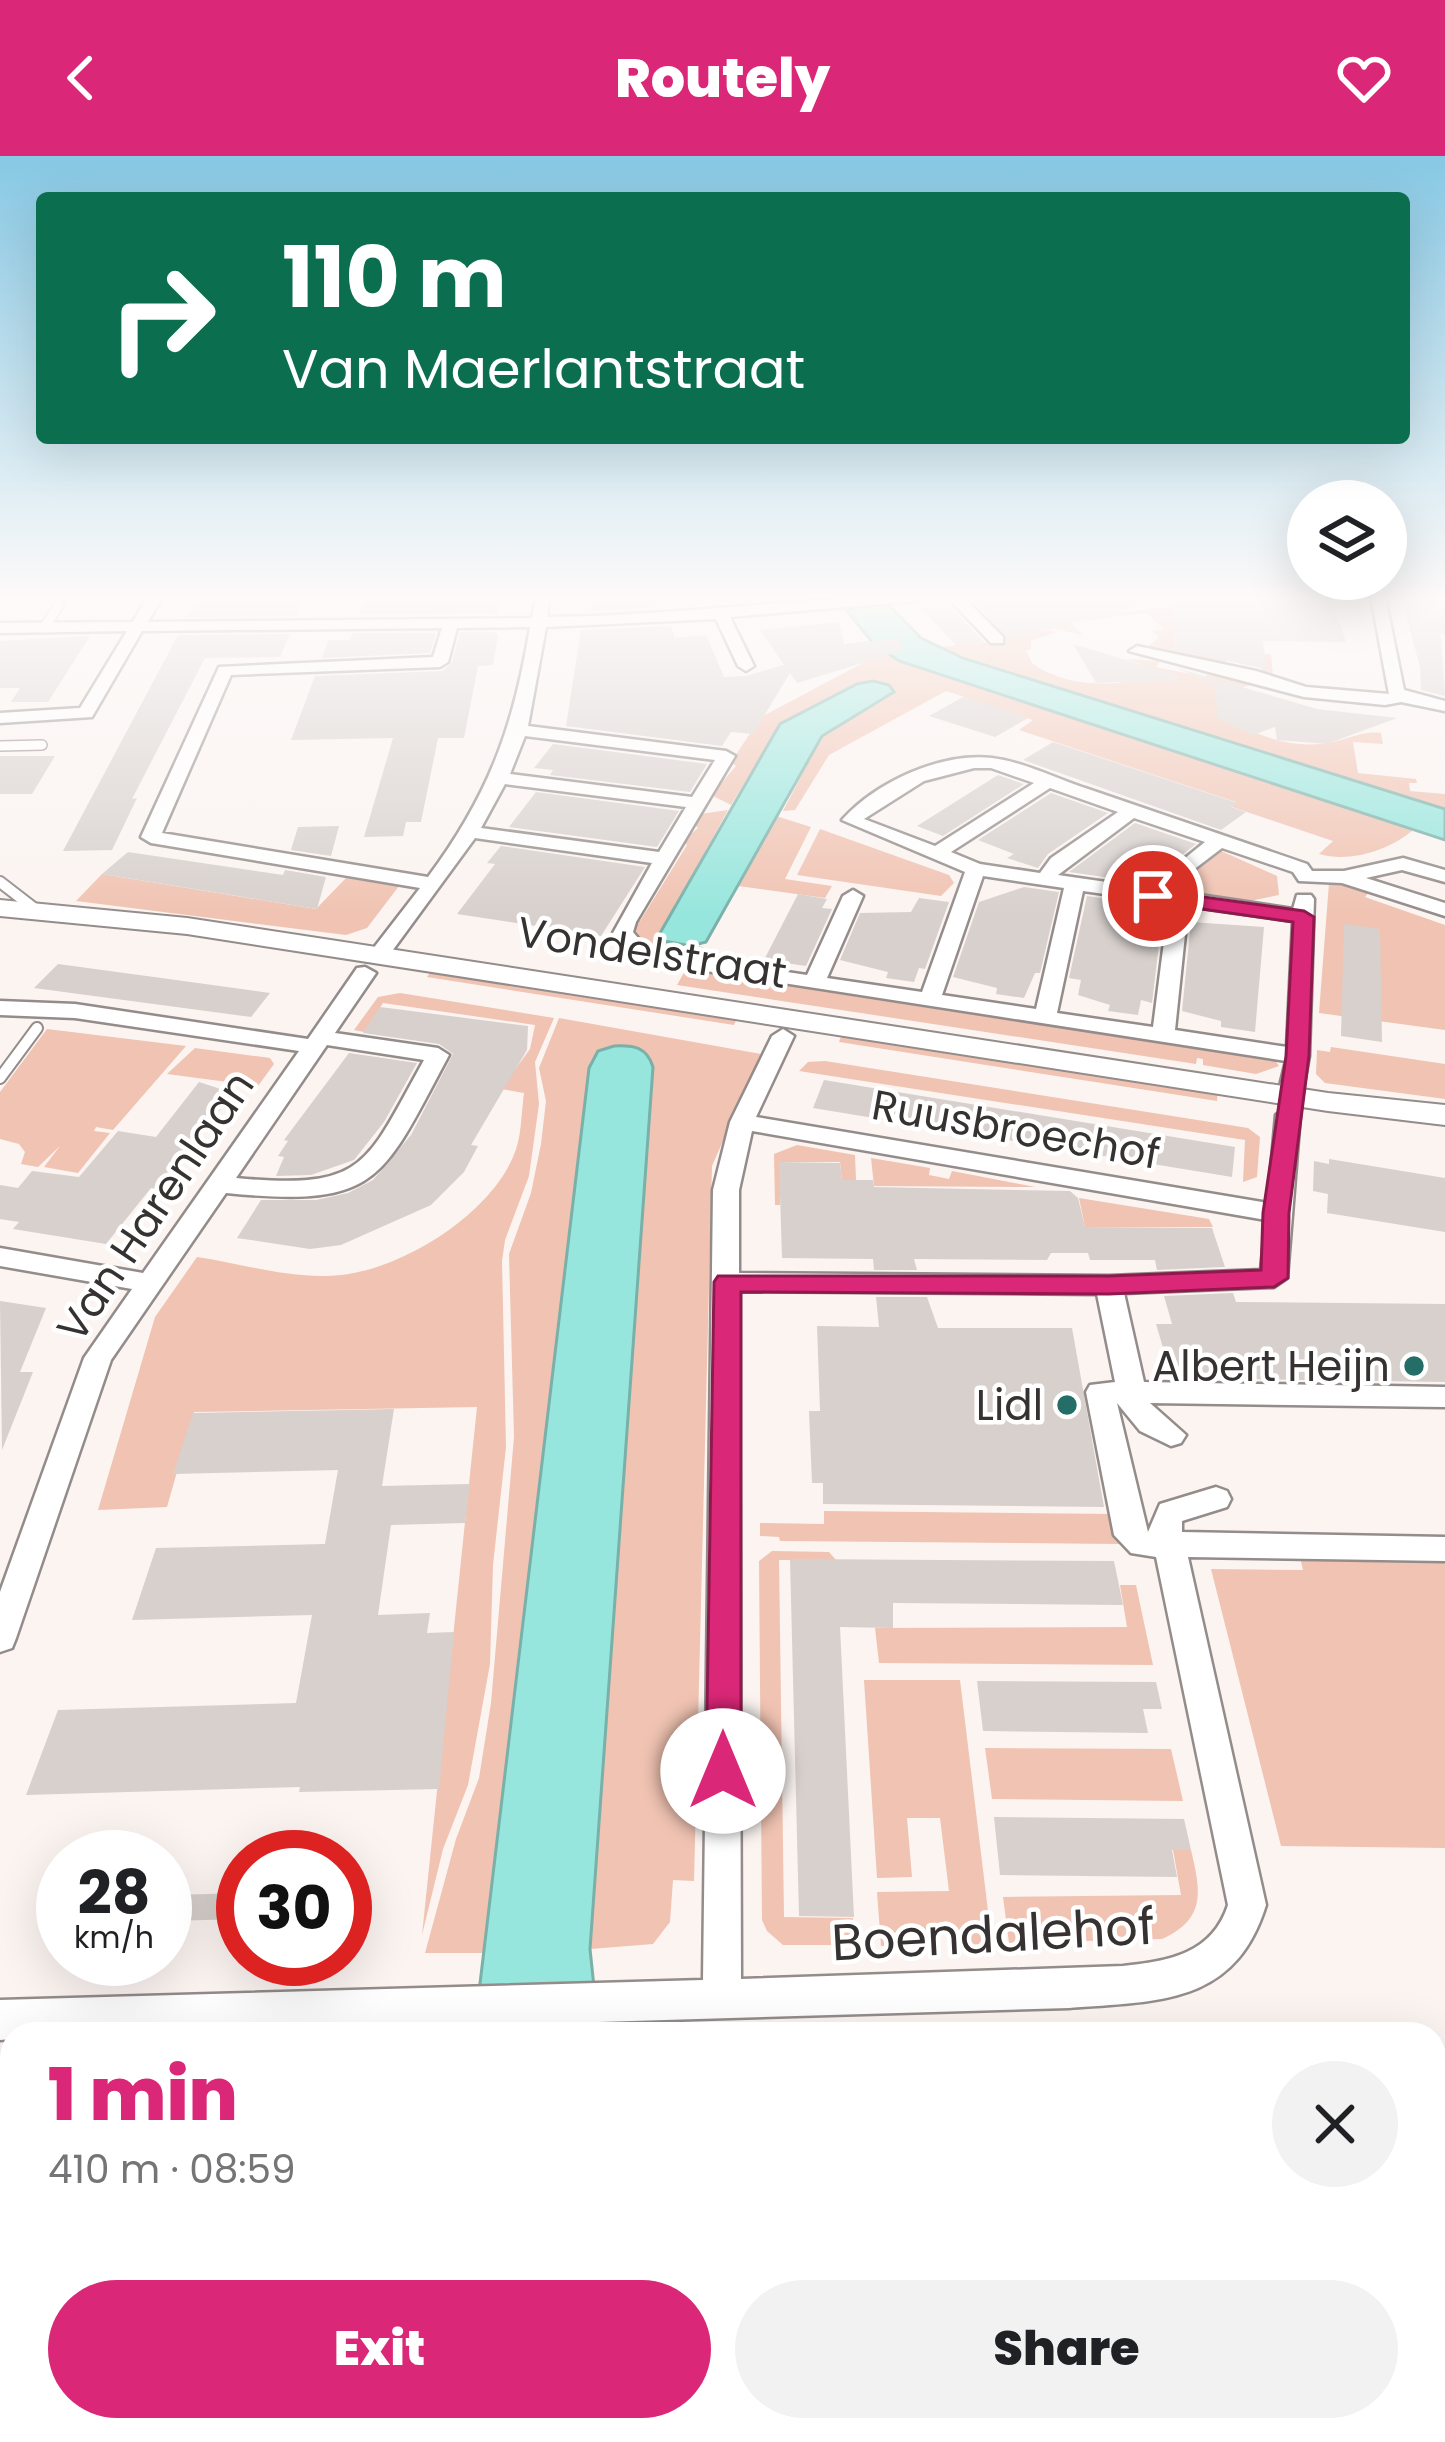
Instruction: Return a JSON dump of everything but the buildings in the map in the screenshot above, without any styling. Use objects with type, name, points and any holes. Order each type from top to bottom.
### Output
[{"type":"street","points":[[0,718],[86,713],[92,704]]},
{"type":"street","points":[[210,704],[151,837],[433,884]]},
{"type":"street","name":"Van Harenlaan","points":[[0,1638],[98,1358],[315,1041],[470,832],[500,778],[523,704]]},
{"type":"street","points":[[470,832],[668,859],[726,760],[717,752],[518,730]]},
{"type":"street","points":[[728,1282],[1109,1285],[1274,1278],[1276,1213],[1298,1056],[1306,877],[1300,868],[994,763],[954,762],[852,818],[853,824],[976,869],[1304,917]]},
{"type":"street","points":[[500,778],[700,803]]},
{"type":"street","points":[[934,855],[1049,781]]},
{"type":"street","points":[[1045,880],[1058,862],[1132,810]]},
{"type":"street","points":[[1153,896],[1159,886],[1220,840]]},
{"type":"street","name":"Vondelstraat","points":[[668,859],[623,933],[629,946],[642,956],[1298,1056]]},
{"type":"street","points":[[1306,877],[1344,877],[1403,864],[1445,876]]},
{"type":"street","points":[[930,999],[976,869]]},
{"type":"street","points":[[1344,877],[1445,910]]},
{"type":"street","points":[[1045,1017],[1074,886]]},
{"type":"street","points":[[814,983],[853,896]]},
{"type":"street","points":[[1163,1034],[1179,899]]},
{"type":"street","name":"Vondelstraat","points":[[0,908],[35,909],[1445,1131]]},
{"type":"street","name":"Vondelstraat","points":[[0,927],[62,929],[373,964]]},
{"type":"street","points":[[0,1008],[75,1010],[438,1054],[367,1174],[336,1190],[301,1193],[218,1184]]},
{"type":"street","points":[[722,1998],[726,1190],[742,1122],[787,1026]]},
{"type":"street","name":"Vondelstraat","points":[[1289,1105],[1445,1114]]},
{"type":"street","name":"Ruusbroechof","points":[[742,1122],[1276,1213]]},
{"type":"street","points":[[0,1257],[146,1282]]},
{"type":"street","points":[[1109,1285],[1130,1394],[1150,1423],[1171,1435]]},
{"type":"street","points":[[1445,1397],[1100,1392],[1130,1535],[1142,1544],[1445,1549]]},
{"type":"street","points":[[1167,1546],[1165,1526],[1171,1512],[1188,1503],[1216,1499]]},
{"type":"street","name":"Boendalehof","points":[[0,2020],[1069,1989],[1163,1981],[1205,1967],[1243,1928],[1247,1904],[1167,1546]]},
{"type":"lane","points":[[0,746],[42,745]]},
{"type":"lane","points":[[0,882],[35,909]]},
{"type":"lane","points":[[0,1078],[37,1028]]},
{"type":"shaded area","points":[[786,704],[861,704],[780,724],[731,805],[711,795],[736,766],[731,762],[761,717]]},
{"type":"shaded area","points":[[878,704],[923,704],[829,755],[795,810],[783,811],[822,736]]},
{"type":"shaded area","points":[[984,704],[1025,704],[1413,830],[1369,853],[1319,854],[1333,841],[1232,807],[1236,802],[1019,730],[1033,720]]},
{"type":"shaded area","points":[[1113,704],[1217,704],[1217,712],[1245,728],[1290,743],[1321,744],[1381,733],[1383,744],[1353,742],[1358,773],[1416,779],[1417,783],[1409,783],[1410,791],[1445,794],[1445,809]]},
{"type":"shaded area","points":[[728,810],[660,934],[722,953],[687,961],[652,952],[630,940],[632,922],[640,921],[687,845],[683,841],[698,828],[693,823],[700,814]]},
{"type":"shaded area","points":[[776,816],[811,827],[785,879],[832,886],[825,898],[738,886]]},
{"type":"shaded area","points":[[820,829],[949,875],[954,883],[941,896],[797,875]]},
{"type":"shaded area","points":[[1219,850],[1277,876],[1279,895],[1250,901],[1170,887]]},
{"type":"shaded area","points":[[102,874],[316,909],[346,878],[399,886],[367,928],[346,935],[76,901]]},
{"type":"shaded area","points":[[1329,883],[1371,889],[1365,897],[1445,925],[1445,1030],[1319,1013]]},
{"type":"shaded area","points":[[435,965],[740,1012],[734,1025],[427,977]]},
{"type":"shaded area","points":[[686,969],[1240,1055],[1242,1051],[1274,1059],[1279,1066],[1256,1074],[1203,1065],[1203,1059],[1197,1058],[1196,1064],[677,985]]},
{"type":"shaded area","points":[[400,993],[554,1018],[535,1062],[539,1104],[529,1176],[502,1261],[506,1447],[493,1565],[490,1664],[468,1785],[443,1849],[422,1935],[477,1407],[194,1412],[167,1507],[98,1510],[155,1317],[197,1257],[326,1276],[380,1266],[435,1239],[500,1180],[518,1142],[524,1093],[501,1089],[530,1049],[535,1025],[383,1003],[364,1032],[354,1030],[378,997]]},
{"type":"shaded area","points":[[559,1018],[761,1054],[712,1166],[694,1881],[673,1880],[670,1922],[653,1944],[590,1949],[653,1067],[623,1045],[604,1048],[589,1068],[487,1953],[425,1953],[456,1839],[479,1778],[491,1703],[514,1437],[509,1254],[531,1193],[541,1144],[546,1101],[539,1068]]},
{"type":"shaded area","points":[[47,1029],[186,1046],[113,1130],[96,1127],[94,1131],[110,1133],[78,1173],[44,1167],[60,1146],[38,1167],[21,1164],[25,1152],[19,1144],[0,1139],[0,1092]]},
{"type":"shaded area","points":[[844,1029],[1218,1086],[1217,1101],[839,1042]]},
{"type":"shaded area","points":[[1331,1047],[1445,1064],[1445,1099],[1325,1083],[1316,1074],[1317,1050],[1330,1052]]},
{"type":"shaded area","points":[[195,1048],[270,1058],[274,1064],[258,1086],[167,1074]]},
{"type":"shaded area","points":[[808,1062],[1248,1128],[1260,1137],[1257,1177],[1243,1182],[1245,1140],[799,1071]]},
{"type":"shaded area","points":[[797,1145],[855,1155],[856,1180],[842,1180],[840,1162],[780,1162],[780,1205],[775,1205],[774,1154]]},
{"type":"shaded area","points":[[871,1158],[930,1168],[929,1175],[949,1179],[952,1171],[1035,1187],[874,1186]]},
{"type":"shaded area","points":[[1079,1198],[1209,1219],[1213,1227],[1085,1227]]},
{"type":"shaded area","points":[[824,1511],[1114,1514],[1120,1544],[780,1541],[779,1537],[760,1536],[760,1523],[824,1524]]},
{"type":"shaded area","points":[[772,1551],[829,1552],[836,1560],[779,1560],[784,1917],[853,1918],[856,1945],[783,1945],[762,1920],[759,1561]]},
{"type":"shaded area","points":[[1300,1557],[1445,1558],[1445,1848],[1281,1846],[1211,1569],[1303,1570]]},
{"type":"shaded area","points":[[1120,1585],[1136,1585],[1153,1665],[879,1663],[875,1628],[1127,1627]]},
{"type":"shaded area","points":[[864,1680],[960,1680],[992,1944],[958,1945],[956,1930],[937,1930],[938,1946],[881,1946],[877,1892],[949,1891],[940,1818],[907,1818],[912,1877],[877,1878]]},
{"type":"shaded area","points":[[985,1748],[1171,1749],[1183,1801],[992,1799]]},
{"type":"shaded area","points":[[1173,1850],[1191,1850],[1197,1903],[1186,1923],[1162,1939],[1009,1943],[1003,1897],[1181,1895]]},
{"type":"water","points":[[819,704],[875,704],[822,736],[706,942],[691,946],[664,941],[660,933],[780,724]]},
{"type":"water","points":[[1029,704],[1109,704],[1445,809],[1445,840]]},
{"type":"water","points":[[614,1046],[639,1049],[653,1067],[590,1949],[598,2022],[475,2022],[589,1068],[598,1051]]},
{"type":"place","name":"Albert Heijn","points":[[1414,1366]]},
{"type":"place","name":"Lidl","points":[[1067,1405]]},
{"type":"route","points":[[723,1771],[728,1282],[1109,1285],[1274,1278],[1276,1213],[1298,1056],[1304,917],[1153,896]]}]
